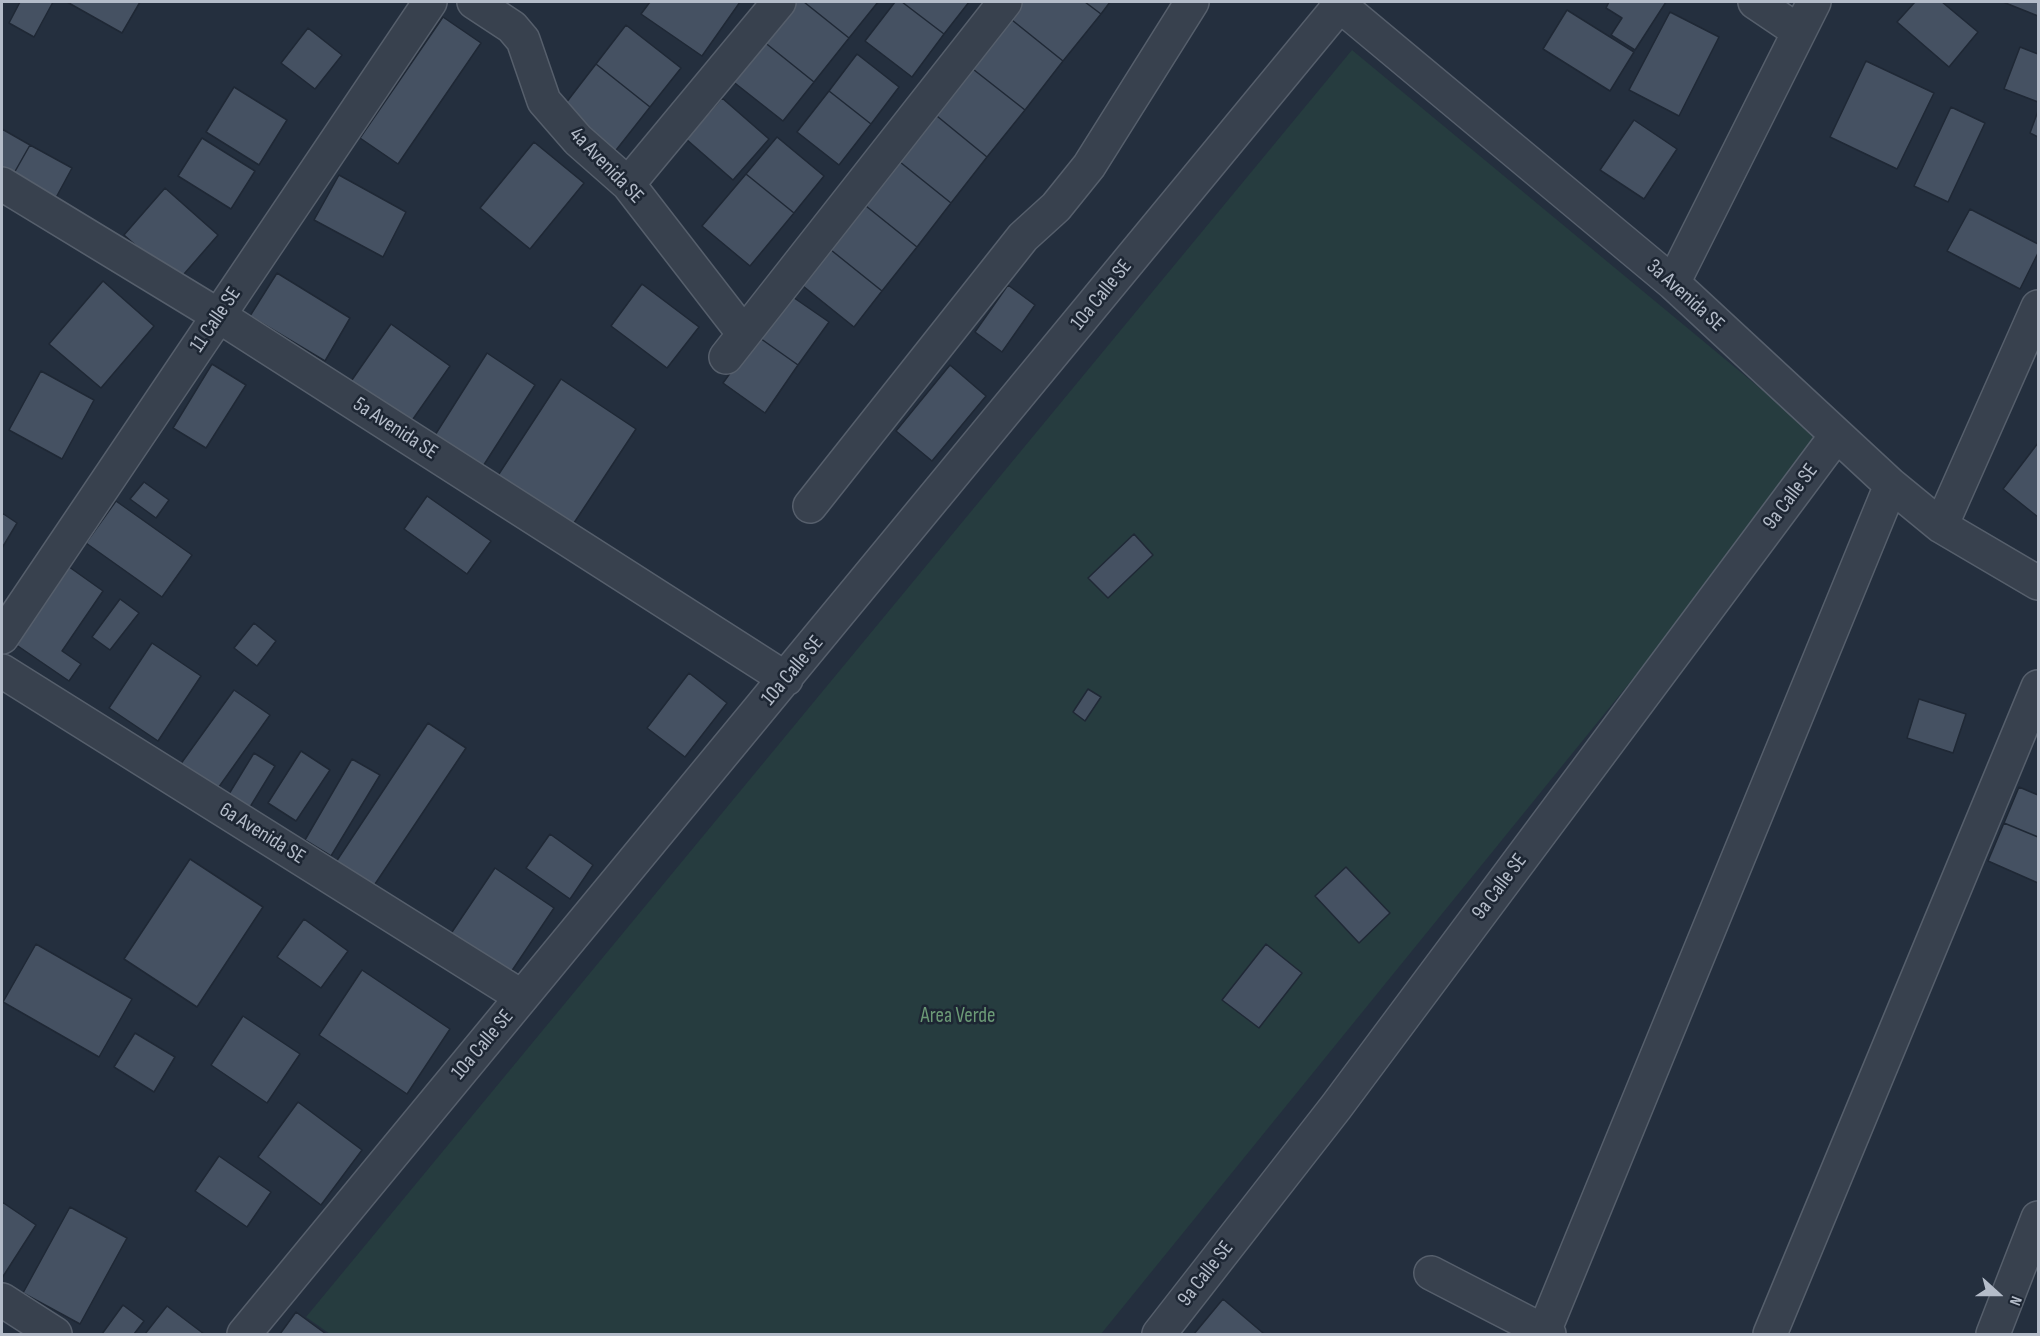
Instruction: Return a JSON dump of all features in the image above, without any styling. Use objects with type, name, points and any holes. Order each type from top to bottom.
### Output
[{"type":"street","name":"11 Calle SE","points":[[2,637],[430,2]]},
{"type":"street","name":"4a Avenida SE","points":[[474,2],[512,27],[523,40],[544,101],[578,140],[628,184],[735,345],[1005,2]]},
{"type":"street","points":[[628,184],[779,2]]},
{"type":"street","points":[[810,506],[1023,237],[1056,207],[1089,166],[1192,2]]},
{"type":"street","points":[[1755,2],[1798,31]]},
{"type":"street","points":[[1673,283],[1814,2]]},
{"type":"street","name":"3a Avenida SE","points":[[1338,3],[1673,283],[1891,485],[1941,526],[2038,583]]},
{"type":"street","name":"10a Calle SE","points":[[244,1335],[786,679],[1338,3]]},
{"type":"street","name":"5a Avenida SE","points":[[2,184],[219,316],[786,679]]},
{"type":"street","points":[[1941,526],[2038,307]]},
{"type":"street","name":"9a Calle SE","points":[[1159,1335],[1336,1107],[1836,436]]},
{"type":"street","points":[[1431,1273],[1546,1334],[1891,485]]},
{"type":"street","name":"6a Avenida SE","points":[[2,671],[522,997]]},
{"type":"street","points":[[1770,1335],[2038,687]]},
{"type":"street","points":[[1992,1335],[2038,1218]]},
{"type":"street","points":[[2,1300],[55,1335]]},
{"type":"green space","name":"Area Verde","points":[[1352,50],[1825,442],[1101,1334],[330,1334],[306,1317]]},
{"type":"building","points":[[20,2],[53,2],[34,37],[9,23]]},
{"type":"building","points":[[67,2],[140,2],[122,33]]},
{"type":"building","points":[[650,2],[740,2],[702,56],[641,14]]},
{"type":"building","points":[[794,2],[804,2],[849,38],[814,82],[763,41]]},
{"type":"building","points":[[804,2],[878,2],[849,38]]},
{"type":"building","points":[[895,2],[902,2],[944,34],[912,77],[865,41]]},
{"type":"building","points":[[902,2],[969,2],[944,34]]},
{"type":"building","points":[[1019,2],[1085,2],[1101,14],[1063,61],[1007,16]]},
{"type":"building","points":[[1085,2],[1110,2],[1101,14]]},
{"type":"building","points":[[1609,2],[1666,2],[1635,50],[1611,35],[1622,18],[1606,8]]},
{"type":"building","points":[[1915,2],[1942,2],[1978,32],[1949,67],[1897,22]]},
{"type":"building","points":[[2003,2],[2038,2],[2038,16]]},
{"type":"building","points":[[1567,10],[1634,52],[1610,91],[1543,49]]},
{"type":"building","points":[[1670,12],[1719,37],[1679,116],[1629,90]]},
{"type":"building","points":[[1007,16],[1063,61],[1025,110],[969,66]]},
{"type":"building","points":[[443,17],[481,43],[398,164],[360,138]]},
{"type":"building","points":[[626,25],[681,68],[650,107],[596,64]]},
{"type":"building","points":[[308,28],[342,55],[315,89],[281,63]]},
{"type":"building","points":[[763,41],[814,82],[783,121],[731,80]]},
{"type":"building","points":[[2020,47],[2038,54],[2038,102],[2004,89]]},
{"type":"building","points":[[857,54],[899,87],[871,124],[829,91]]},
{"type":"building","points":[[1866,61],[1934,93],[1897,169],[1830,137]]},
{"type":"building","points":[[596,64],[650,107],[613,154],[559,112]]},
{"type":"building","points":[[969,66],[1025,110],[987,157],[932,112]]},
{"type":"building","points":[[234,87],[287,120],[259,165],[206,132]]},
{"type":"building","points":[[829,91],[871,124],[839,165],[797,132]]},
{"type":"building","points":[[722,98],[769,139],[733,180],[686,139]]},
{"type":"building","points":[[1951,107],[1985,123],[1948,202],[1914,186]]},
{"type":"building","points":[[2038,111],[2038,137],[2030,133]]},
{"type":"building","points":[[932,112],[987,157],[951,203],[895,158]]},
{"type":"building","points":[[1634,120],[1677,149],[1644,199],[1600,170]]},
{"type":"building","points":[[2,129],[30,145],[9,182],[2,178]]},
{"type":"building","points":[[777,137],[824,176],[794,213],[746,174]]},
{"type":"building","points":[[202,138],[255,171],[231,209],[178,176]]},
{"type":"building","points":[[534,142],[584,183],[530,249],[480,208]]},
{"type":"building","points":[[30,145],[72,168],[52,205],[9,182]]},
{"type":"building","points":[[895,158],[951,203],[917,247],[861,202]]},
{"type":"building","points":[[746,174],[794,213],[750,266],[702,226]]},
{"type":"building","points":[[339,175],[406,212],[383,257],[314,220]]},
{"type":"building","points":[[165,188],[218,235],[177,282],[124,235]]},
{"type":"building","points":[[861,202],[917,247],[882,291],[826,246]]},
{"type":"building","points":[[1970,209],[2038,244],[2038,253],[2020,289],[1947,251]]},
{"type":"building","points":[[826,246],[882,291],[854,327],[798,282]]},
{"type":"building","points":[[277,273],[350,318],[325,361],[250,316]]},
{"type":"building","points":[[103,281],[154,326],[101,388],[49,344]]},
{"type":"building","points":[[642,284],[699,327],[667,368],[611,326]]},
{"type":"building","points":[[1008,285],[1035,305],[1002,352],[975,332]]},
{"type":"building","points":[[787,293],[829,322],[798,365],[757,336]]},
{"type":"building","points":[[391,324],[450,366],[406,429],[347,387]]},
{"type":"building","points":[[757,336],[798,365],[765,413],[723,383]]},
{"type":"building","points":[[487,353],[535,385],[478,474],[430,443]]},
{"type":"building","points":[[212,364],[246,385],[206,448],[173,428]]},
{"type":"building","points":[[950,365],[986,396],[932,461],[896,431]]},
{"type":"building","points":[[41,371],[94,400],[62,459],[9,430]]},
{"type":"building","points":[[561,379],[636,429],[570,529],[495,480]]},
{"type":"building","points":[[2038,443],[2038,517],[2003,489]]},
{"type":"building","points":[[144,482],[169,500],[156,518],[130,499]]},
{"type":"building","points":[[427,496],[491,541],[467,574],[404,529]]},
{"type":"building","points":[[116,501],[192,555],[162,597],[86,543]]},
{"type":"building","points":[[2,513],[17,523],[2,548]]},
{"type":"building","points":[[1134,534],[1153,555],[1108,598],[1088,578]]},
{"type":"building","points":[[65,564],[103,591],[62,651],[81,664],[69,681],[12,642]]},
{"type":"building","points":[[120,599],[139,613],[110,650],[92,637]]},
{"type":"building","points":[[254,623],[276,641],[257,666],[234,648]]},
{"type":"building","points":[[152,643],[201,676],[158,741],[109,708]]},
{"type":"building","points":[[689,673],[727,703],[685,757],[647,728]]},
{"type":"building","points":[[1088,689],[1101,697],[1085,721],[1073,712]]},
{"type":"building","points":[[234,690],[270,715],[216,791],[180,765]]},
{"type":"building","points":[[1919,699],[1966,714],[1953,753],[1907,738]]},
{"type":"building","points":[[428,723],[466,748],[371,890],[334,865]]},
{"type":"building","points":[[301,751],[330,770],[296,821],[268,803]]},
{"type":"building","points":[[254,753],[275,766],[250,807],[229,794]]},
{"type":"building","points":[[352,759],[380,775],[331,856],[305,840]]},
{"type":"building","points":[[2019,787],[2038,795],[2038,837],[2004,823]]},
{"type":"building","points":[[2004,823],[2038,837],[2038,883],[1988,861]]},
{"type":"building","points":[[550,834],[593,865],[570,899],[526,868]]},
{"type":"building","points":[[190,859],[263,907],[197,1007],[124,959]]},
{"type":"building","points":[[1346,867],[1390,913],[1359,943],[1315,896]]},
{"type":"building","points":[[495,868],[554,908],[505,981],[446,941]]},
{"type":"building","points":[[304,919],[348,951],[321,988],[277,957]]},
{"type":"building","points":[[36,944],[132,999],[99,1057],[3,1002]]},
{"type":"building","points":[[1266,944],[1302,973],[1259,1028],[1222,1000]]},
{"type":"building","points":[[362,970],[450,1029],[407,1094],[319,1035]]},
{"type":"building","points":[[243,1016],[300,1054],[267,1103],[211,1065]]},
{"type":"building","points":[[135,1033],[175,1057],[154,1092],[114,1067]]},
{"type":"building","points":[[298,1102],[362,1150],[321,1205],[258,1157]]},
{"type":"building","points":[[219,1156],[271,1192],[247,1227],[195,1191]]},
{"type":"building","points":[[2,1202],[36,1225],[2,1278]]},
{"type":"building","points":[[70,1207],[127,1238],[80,1324],[23,1293]]},
{"type":"building","points":[[1223,1299],[1263,1333],[1194,1334]]},
{"type":"building","points":[[123,1305],[144,1321],[134,1334],[102,1334]]},
{"type":"building","points":[[167,1306],[204,1334],[145,1334]]},
{"type":"building","points":[[296,1312],[326,1334],[280,1334]]}]
